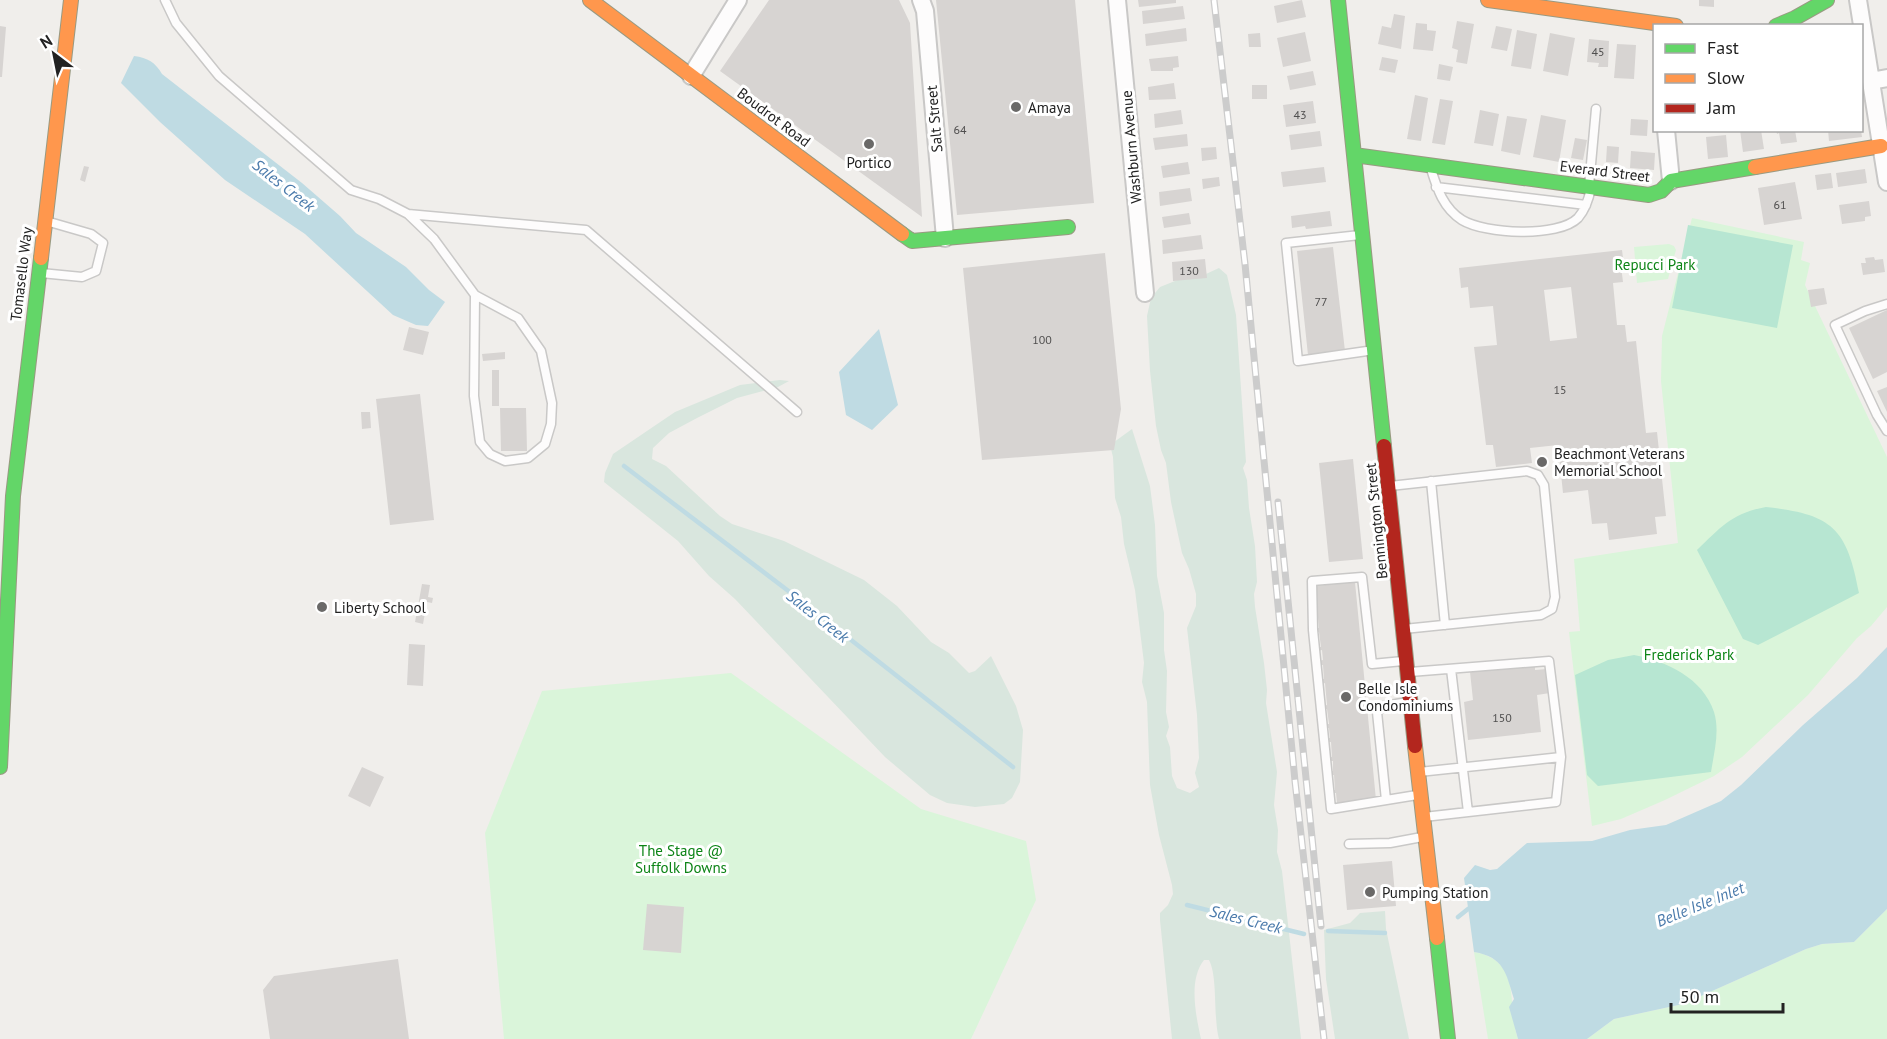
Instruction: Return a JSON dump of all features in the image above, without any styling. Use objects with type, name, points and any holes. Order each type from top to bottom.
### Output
[{"type":"street","name":"Tomasello Way","points":[[0,767],[13,496],[8,465],[38,273],[71,0]]},
{"type":"street","name":"Boudrot Road","points":[[590,0],[912,240],[1068,227]]},
{"type":"street","points":[[691,76],[738,0]]},
{"type":"street","name":"Salt Street","points":[[921,0],[925,11],[945,238]]},
{"type":"street","name":"Washburn Avenue","points":[[1118,0],[1145,293]]},
{"type":"street","name":"Bennington Street","points":[[1338,0],[1410,702],[1448,1039]]},
{"type":"street","points":[[1488,0],[1656,24]]},
{"type":"street","points":[[1781,24],[1827,0]]},
{"type":"street","points":[[1858,0],[1879,79],[1887,182]]},
{"type":"street","points":[[1666,132],[1671,181]]},
{"type":"street","name":"Everard Street","points":[[1354,155],[1653,194],[1665,188],[1671,181],[1884,150]]},
{"type":"lane","points":[[165,0],[176,23],[219,76],[351,190],[379,199],[408,214],[434,239],[475,294],[518,318],[541,351],[552,403],[551,424],[545,444],[528,458],[505,461],[490,454],[480,442],[474,396],[475,294]]},
{"type":"lane","points":[[1430,165],[1436,187],[1444,202],[1461,219],[1473,225],[1493,231],[1510,232],[1552,230],[1569,225],[1578,218],[1590,198],[1596,109]]},
{"type":"lane","points":[[1436,187],[1586,205]]},
{"type":"lane","points":[[408,214],[586,230],[797,412]]},
{"type":"lane","points":[[38,273],[82,277],[96,271],[103,243],[91,234],[44,221]]},
{"type":"lane","points":[[1362,235],[1286,243],[1298,361],[1374,350]]},
{"type":"lane","points":[[1887,304],[1835,325],[1877,415],[1887,431]]},
{"type":"lane","points":[[1389,486],[1533,472],[1540,477],[1544,485],[1555,597],[1552,609],[1544,614],[1403,629]]},
{"type":"lane","points":[[1431,481],[1445,625]]},
{"type":"lane","points":[[1421,795],[1330,809],[1313,630],[1312,581],[1362,577],[1372,664],[1451,669],[1549,661],[1561,758],[1556,802],[1423,817]]},
{"type":"lane","points":[[1451,669],[1468,812]]},
{"type":"lane","points":[[1386,800],[1377,712],[1384,706],[1410,702]]},
{"type":"lane","points":[[1418,772],[1561,758]]},
{"type":"lane","points":[[1349,844],[1390,843],[1425,836]]},
{"type":"shaded area","points":[[1219,268],[1227,275],[1236,315],[1246,462],[1243,468],[1247,480],[1255,546],[1257,582],[1254,594],[1255,607],[1277,772],[1274,805],[1278,830],[1277,852],[1282,871],[1301,1039],[1219,1039],[1214,976],[1209,960],[1204,960],[1199,968],[1195,988],[1201,1039],[1172,1039],[1160,913],[1168,905],[1173,894],[1150,785],[1147,702],[1142,682],[1144,663],[1135,590],[1124,544],[1121,517],[1115,498],[1113,457],[1110,445],[1132,429],[1150,486],[1155,525],[1157,576],[1164,613],[1164,650],[1167,671],[1166,712],[1169,727],[1166,736],[1170,747],[1172,776],[1177,788],[1190,793],[1199,787],[1195,773],[1199,758],[1197,715],[1187,628],[1196,606],[1196,594],[1182,553],[1171,502],[1166,463],[1156,426],[1147,316],[1151,298],[1160,287]]},
{"type":"shaded area","points":[[789,381],[778,387],[737,398],[669,433],[653,448],[652,459],[666,466],[720,516],[732,524],[784,541],[864,580],[897,606],[931,642],[949,653],[969,673],[975,671],[991,656],[1016,706],[1023,730],[1020,782],[1012,798],[1004,804],[975,807],[947,803],[930,795],[885,757],[735,599],[709,576],[678,541],[604,482],[605,473],[613,454],[675,412],[740,385]]},
{"type":"shaded area","points":[[1385,911],[1386,929],[1409,1039],[1335,1039],[1326,979],[1324,930],[1350,923],[1360,913]]},
{"type":"green space","name":"Frederick Park","points":[[1692,218],[1804,242],[1801,260],[1810,263],[1805,285],[1887,457],[1887,607],[1808,695],[1742,757],[1714,776],[1665,800],[1621,819],[1592,826],[1569,632],[1580,631],[1574,559],[1678,543],[1661,381],[1662,336]]},
{"type":"green space","points":[[1688,225],[1793,245],[1777,328],[1672,308]]},
{"type":"green space","name":"Repucci Park","points":[[1669,244],[1676,250],[1668,279],[1637,283],[1634,247]]},
{"type":"green space","points":[[1766,507],[1807,514],[1833,528],[1849,553],[1859,593],[1758,645],[1743,639],[1697,550],[1720,528],[1736,517]]},
{"type":"green space","points":[[1634,655],[1658,662],[1682,673],[1709,700],[1716,719],[1716,742],[1711,772],[1598,786],[1587,775],[1575,675],[1608,660]]},
{"type":"green space","name":"The Stage @ Suffolk Downs","points":[[731,673],[921,809],[1026,841],[1036,900],[971,1039],[504,1039],[485,833],[542,691]]},
{"type":"green space","points":[[1887,909],[1887,1039],[1587,1039],[1614,1019],[1683,1004],[1806,949],[1822,944],[1854,942]]},
{"type":"green space","points":[[1474,952],[1490,957],[1507,975],[1518,1039],[1488,1039]]},
{"type":"water","points":[[134,56],[147,59],[157,66],[162,74],[302,183],[356,233],[406,267],[445,302],[428,326],[416,325],[393,315],[305,234],[225,180],[160,122],[121,83]]},
{"type":"water","points":[[879,329],[898,405],[872,430],[846,415],[839,372]]},
{"type":"water","name":"Belle Isle Inlet","points":[[1887,647],[1887,909],[1854,942],[1822,944],[1806,949],[1683,1004],[1614,1019],[1587,1039],[1518,1039],[1509,1007],[1514,999],[1506,974],[1498,962],[1484,954],[1474,952],[1464,878],[1475,865],[1490,870],[1497,869],[1527,843],[1592,841],[1630,830],[1666,825],[1721,801],[1857,678]]},
{"type":"building","name":"Portico","points":[[769,0],[899,0],[910,23],[922,217],[720,71]]},
{"type":"building","name":"Amaya","points":[[936,0],[1075,0],[1094,203],[957,215]]},
{"type":"building","points":[[1138,0],[1176,0],[1176,3],[1139,7]]},
{"type":"building","points":[[1302,0],[1306,17],[1277,23],[1274,6]]},
{"type":"building","points":[[1699,0],[1714,0],[1714,7],[1699,6]]},
{"type":"building","points":[[1183,6],[1185,19],[1143,24],[1142,11]]},
{"type":"building","points":[[1394,14],[1405,16],[1401,49],[1378,44],[1382,26],[1391,28]]},
{"type":"building","points":[[1457,21],[1474,24],[1467,64],[1456,62],[1458,50],[1452,48]]},
{"type":"building","points":[[1416,23],[1427,24],[1427,30],[1436,31],[1433,51],[1413,49]]},
{"type":"building","points":[[0,26],[6,27],[2,77],[0,77]]},
{"type":"building","points":[[1496,26],[1512,29],[1507,51],[1491,48]]},
{"type":"building","points":[[1186,28],[1187,41],[1146,46],[1145,34]]},
{"type":"building","points":[[1517,30],[1537,34],[1531,69],[1511,66]]},
{"type":"building","points":[[1305,32],[1311,61],[1283,67],[1277,38]]},
{"type":"building","points":[[1260,33],[1261,47],[1249,47],[1248,34]]},
{"type":"building","points":[[1550,33],[1575,38],[1568,76],[1543,71]]},
{"type":"building","points":[[1589,39],[1609,41],[1608,67],[1598,67],[1599,63],[1587,62]]},
{"type":"building","points":[[1617,44],[1636,45],[1634,79],[1614,78]]},
{"type":"building","points":[[1178,56],[1179,67],[1173,68],[1173,71],[1151,71],[1149,59]]},
{"type":"building","points":[[1382,57],[1398,60],[1395,73],[1379,70]]},
{"type":"building","points":[[1439,64],[1453,67],[1450,81],[1437,79]]},
{"type":"building","points":[[1313,71],[1316,85],[1290,90],[1287,76]]},
{"type":"building","points":[[1174,83],[1176,99],[1149,100],[1148,87]]},
{"type":"building","points":[[1252,85],[1267,85],[1267,99],[1252,99]]},
{"type":"building","points":[[1415,95],[1428,98],[1421,141],[1407,139]]},
{"type":"building","points":[[1440,99],[1453,101],[1445,145],[1432,143]]},
{"type":"building","points":[[1313,101],[1316,123],[1286,127],[1283,105]]},
{"type":"building","points":[[1181,110],[1183,124],[1155,128],[1154,114]]},
{"type":"building","points":[[1480,110],[1499,114],[1493,146],[1474,143]]},
{"type":"building","points":[[1541,115],[1566,120],[1559,162],[1533,157]]},
{"type":"building","points":[[1507,116],[1527,119],[1520,155],[1501,151]]},
{"type":"building","points":[[1631,119],[1648,120],[1647,136],[1630,135]]},
{"type":"building","points":[[1320,131],[1322,146],[1291,150],[1289,135]]},
{"type":"building","points":[[1740,132],[1761,132],[1764,149],[1743,152]]},
{"type":"building","points":[[1776,132],[1795,132],[1797,142],[1781,144],[1779,133]]},
{"type":"building","points":[[1828,132],[1861,132],[1862,137],[1829,141]]},
{"type":"building","points":[[1187,134],[1188,146],[1155,150],[1153,138]]},
{"type":"building","points":[[1726,135],[1728,157],[1708,159],[1706,137]]},
{"type":"building","points":[[1575,138],[1587,140],[1583,160],[1571,158]]},
{"type":"building","points":[[1607,146],[1619,147],[1618,163],[1606,162]]},
{"type":"building","points":[[1216,147],[1217,159],[1202,161],[1201,148]]},
{"type":"building","points":[[1631,151],[1655,153],[1654,170],[1630,168]]},
{"type":"building","points":[[1188,162],[1190,174],[1163,178],[1161,166]]},
{"type":"building","points":[[84,166],[89,167],[85,182],[80,180]]},
{"type":"building","points":[[1324,167],[1326,182],[1283,187],[1281,172]]},
{"type":"building","points":[[1865,169],[1867,183],[1838,187],[1836,173]]},
{"type":"building","points":[[1831,173],[1833,188],[1817,190],[1815,175]]},
{"type":"building","points":[[1219,177],[1220,186],[1203,189],[1202,179]]},
{"type":"building","points":[[1795,182],[1802,219],[1764,225],[1758,188]]},
{"type":"building","points":[[1190,188],[1192,201],[1160,206],[1159,192]]},
{"type":"building","points":[[1869,201],[1871,216],[1865,217],[1865,221],[1842,224],[1839,205]]},
{"type":"building","points":[[1330,211],[1332,226],[1292,228],[1291,216]]},
{"type":"building","points":[[1189,213],[1191,224],[1164,228],[1162,217]]},
{"type":"building","points":[[1201,235],[1203,249],[1163,254],[1162,240]]},
{"type":"building","points":[[1333,247],[1345,351],[1308,355],[1297,251]]},
{"type":"building","points":[[1622,250],[1623,282],[1613,283],[1617,325],[1625,325],[1627,342],[1636,341],[1646,433],[1657,432],[1666,516],[1655,517],[1657,534],[1609,540],[1607,523],[1592,524],[1588,490],[1563,493],[1558,445],[1530,448],[1532,463],[1496,467],[1493,445],[1486,445],[1474,347],[1497,345],[1493,306],[1470,308],[1468,287],[1461,288],[1459,268]],"holes":[[[1571,287],[1577,338],[1550,341],[1544,290]]]},
{"type":"building","points":[[1105,253],[1121,409],[1114,450],[982,460],[963,268]]},
{"type":"building","points":[[1874,257],[1875,260],[1883,259],[1885,272],[1863,275],[1861,263],[1866,263],[1865,258]]},
{"type":"building","points":[[1205,259],[1207,278],[1173,281],[1172,262]]},
{"type":"building","points":[[1824,288],[1827,304],[1811,307],[1808,290]]},
{"type":"building","points":[[1887,310],[1887,372],[1873,379],[1849,328]]},
{"type":"building","points":[[409,327],[429,332],[423,355],[403,350]]},
{"type":"building","points":[[505,352],[505,359],[483,361],[482,354]]},
{"type":"building","points":[[492,370],[499,370],[499,406],[492,406]]},
{"type":"building","points":[[1887,387],[1887,412],[1877,391]]},
{"type":"building","points":[[420,394],[434,520],[390,525],[376,399]]},
{"type":"building","points":[[500,408],[526,408],[527,451],[501,451]]},
{"type":"building","points":[[361,412],[370,412],[371,428],[362,429]]},
{"type":"building","points":[[1353,459],[1363,559],[1329,562],[1319,463]]},
{"type":"building","name":"Belle Isle Condominiums","points":[[1355,582],[1376,800],[1337,803],[1336,793],[1333,793],[1335,790],[1334,775],[1331,775],[1331,771],[1333,771],[1333,761],[1330,761],[1331,742],[1328,742],[1329,728],[1326,724],[1329,724],[1327,709],[1324,706],[1327,705],[1325,683],[1322,684],[1321,679],[1324,679],[1323,665],[1320,665],[1319,661],[1323,660],[1322,650],[1318,651],[1318,647],[1321,647],[1319,632],[1317,632],[1319,628],[1318,618],[1316,618],[1318,614],[1315,586]]},
{"type":"building","points":[[422,584],[430,585],[428,597],[433,598],[432,603],[427,602],[423,624],[415,622]]},
{"type":"building","points":[[409,644],[425,645],[423,686],[407,685]]},
{"type":"building","points":[[1535,665],[1535,670],[1547,669],[1550,693],[1537,695],[1541,732],[1468,740],[1464,702],[1473,700],[1470,672]]},
{"type":"building","points":[[362,767],[384,777],[370,807],[348,796]]},
{"type":"building","name":"Pumping Station","points":[[1392,861],[1396,906],[1347,910],[1343,865]]},
{"type":"building","points":[[647,904],[684,907],[681,953],[643,950]]},
{"type":"building","points":[[398,959],[409,1039],[270,1039],[263,990],[274,976]]},
{"type":"waterway","name":"Sales Creek","points":[[624,466],[795,596],[1013,767]]},
{"type":"waterway","name":"Sales Creek","points":[[1187,905],[1304,934]]},
{"type":"waterway","name":"Sales Creek","points":[[1458,917],[1468,909]]},
{"type":"waterway","name":"Sales Creek","points":[[1328,931],[1385,933]]},
{"type":"railway","points":[[1214,0],[1245,264],[1295,781],[1324,1039]]},
{"type":"railway","points":[[1278,502],[1321,926]]},
{"type":"traffic: fast","points":[[1338,0],[1384,446]]},
{"type":"traffic: fast","points":[[1781,24],[1827,0]]},
{"type":"traffic: fast","points":[[1354,155],[1649,195],[1661,191],[1671,181],[1755,167]]},
{"type":"traffic: fast","points":[[902,234],[912,241],[1068,227]]},
{"type":"traffic: fast","points":[[0,767],[13,496],[41,258]]},
{"type":"traffic: fast","points":[[1437,938],[1448,1039]]},
{"type":"traffic: slow","points":[[41,258],[71,0]]},
{"type":"traffic: slow","points":[[590,0],[902,234]]},
{"type":"traffic: slow","points":[[1488,0],[1662,24]]},
{"type":"traffic: slow","points":[[1755,167],[1881,146]]},
{"type":"traffic: slow","points":[[1415,746],[1437,938]]},
{"type":"traffic: jam","points":[[1384,446],[1415,746]]},
{"type":"place","name":"Amaya","points":[[1016,107]]},
{"type":"place","name":"Portico","points":[[869,144]]},
{"type":"place","name":"Beachmont Veterans Memorial School","points":[[1542,462]]},
{"type":"place","name":"Liberty School","points":[[322,607]]},
{"type":"place","name":"Belle Isle Condominiums","points":[[1346,697]]},
{"type":"place","name":"Pumping Station","points":[[1370,892]]}]
